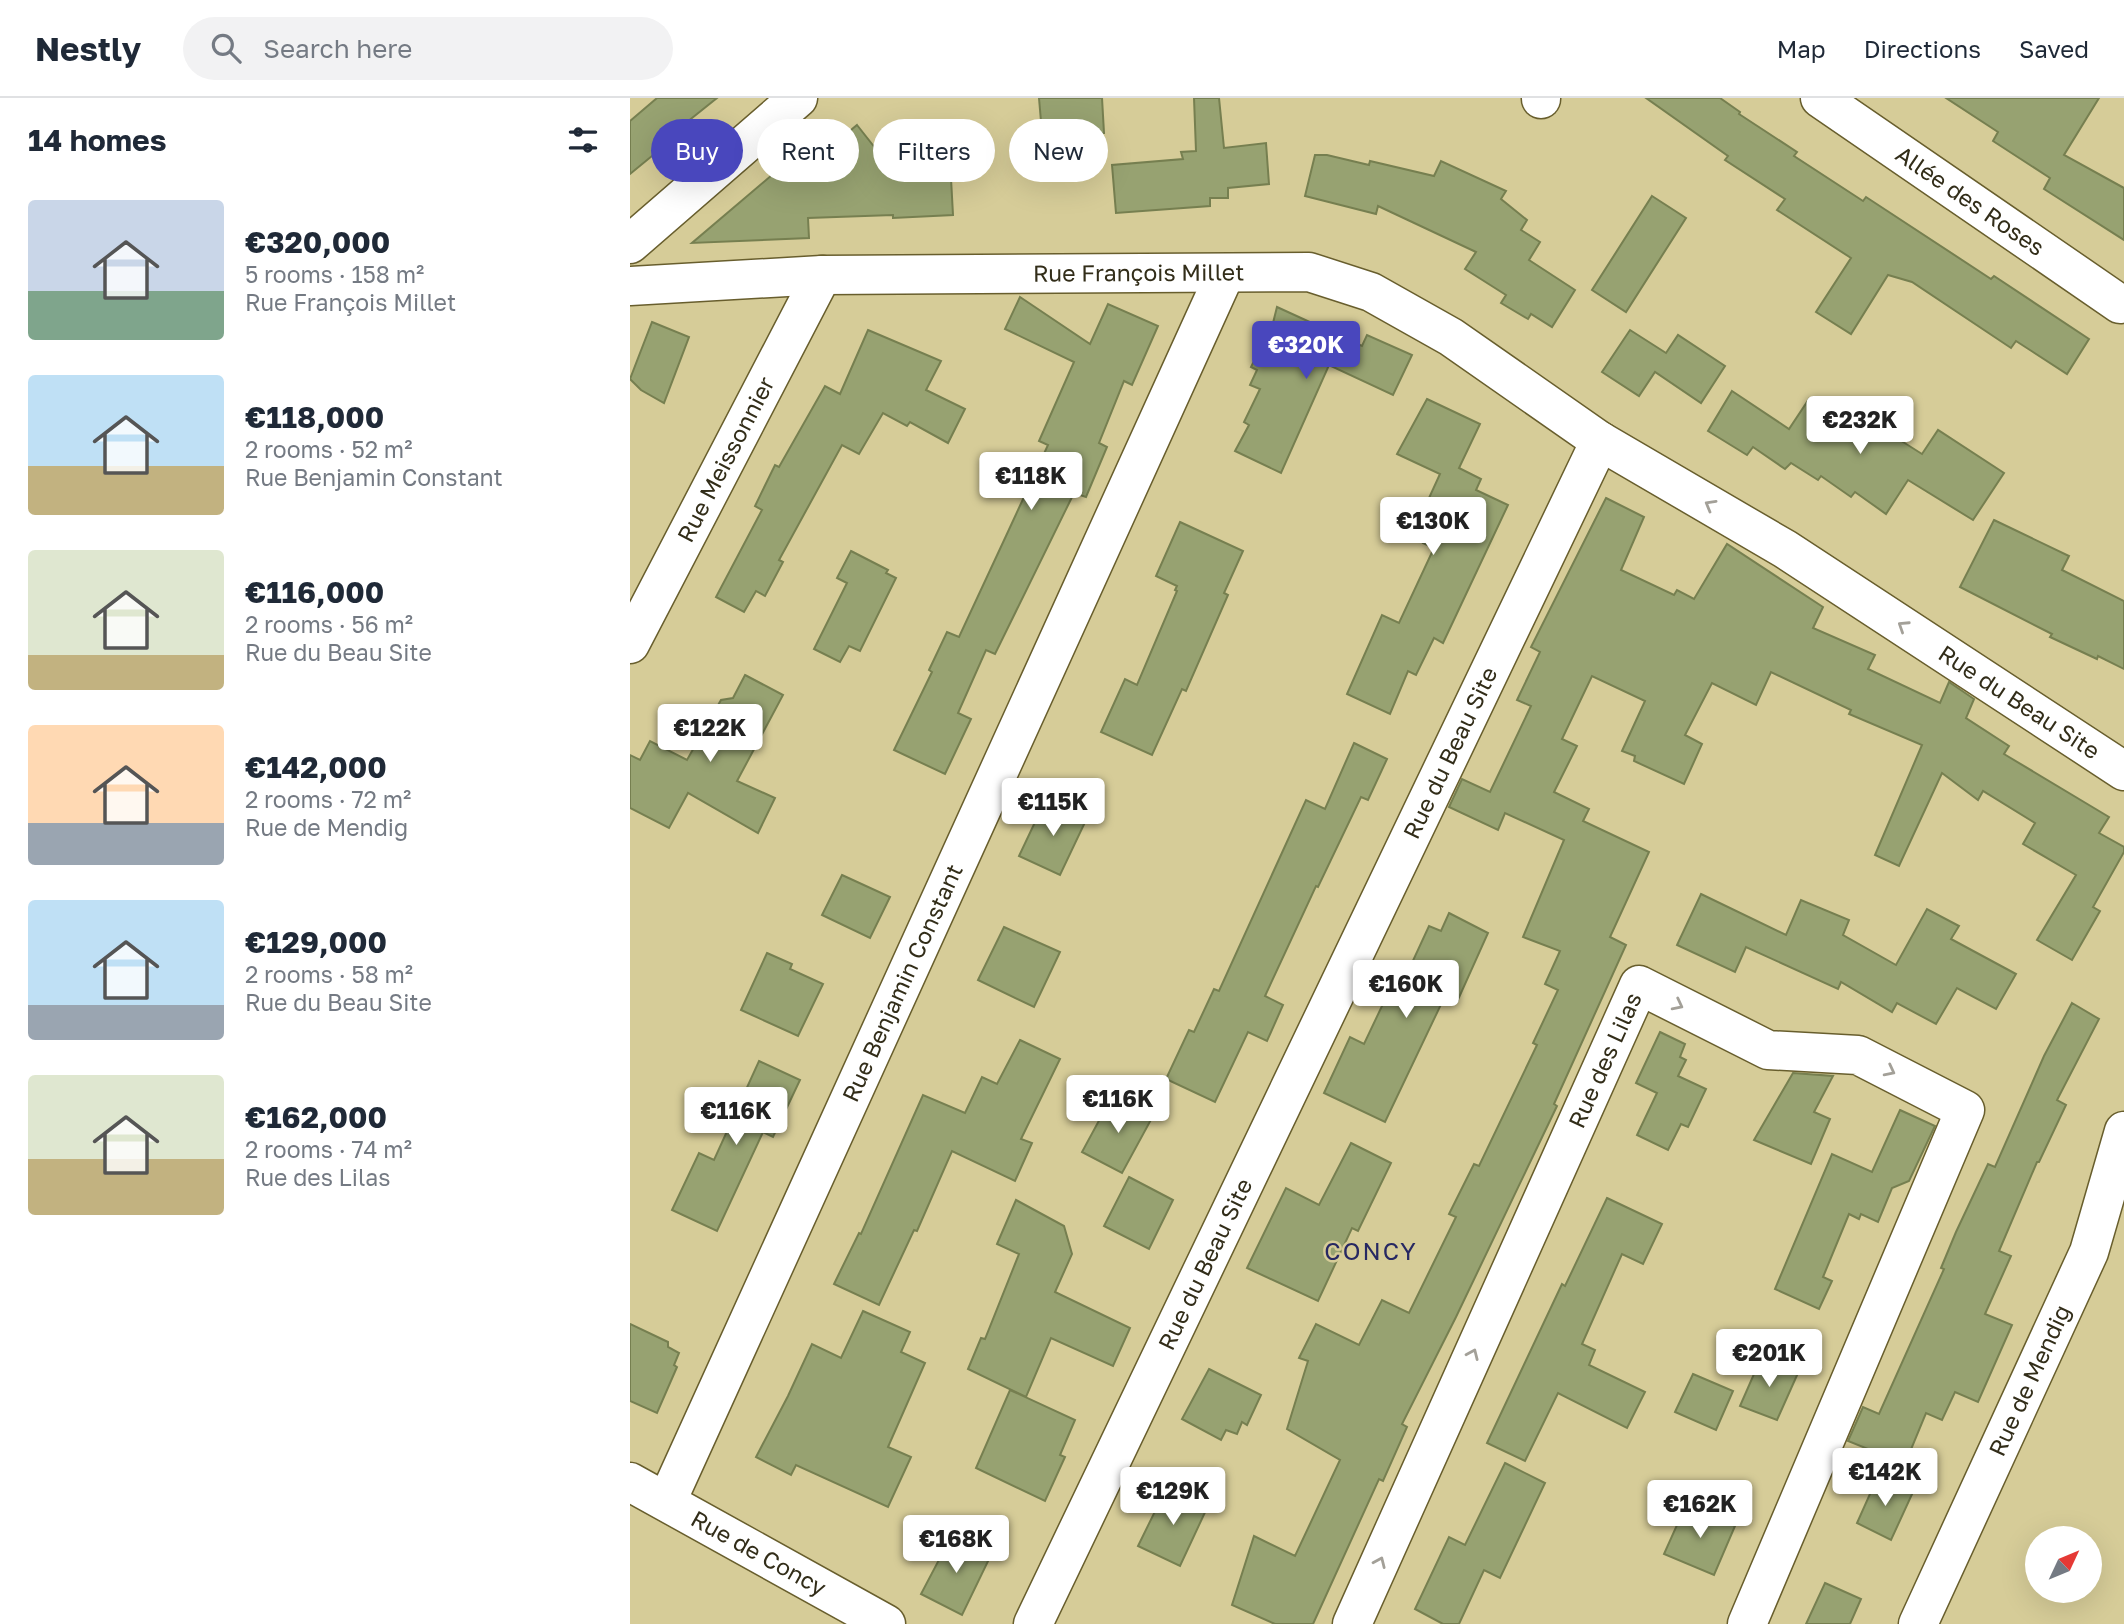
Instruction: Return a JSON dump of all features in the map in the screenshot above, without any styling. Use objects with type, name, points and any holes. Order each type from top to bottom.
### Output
[{"type":"street","points":[[630,244],[798,98]]},
{"type":"street","name":"Allée des Roses","points":[[1820,98],[2120,304]]},
{"type":"street","name":"Rue François Millet","points":[[630,286],[822,275],[1309,272],[1371,292],[1451,337],[1600,440]]},
{"type":"street","name":"Rue Benjamin Constant","points":[[640,1489],[1225,274]]},
{"type":"street","name":"Rue Meissonnier","points":[[630,644],[822,275]]},
{"type":"street","name":"Rue du Beau Site","points":[[1033,1624],[1600,440],[1785,549],[2124,771]]},
{"type":"street","name":"Rue des Lilas","points":[[1352,1624],[1639,985],[1768,1050],[1858,1055],[1965,1110],[1747,1624]]},
{"type":"street","name":"Rue de Mendig","points":[[1918,1624],[2089,1252],[2124,1131]]},
{"type":"street","name":"Rue de Concy","points":[[640,1489],[886,1624]]},
{"type":"building","points":[[657,98],[717,98],[691,119],[651,119],[651,157],[630,174],[630,121]]},
{"type":"building","points":[[1039,98],[1102,98],[1103,119],[1041,119]]},
{"type":"building","points":[[1194,98],[1219,98],[1224,148],[1266,143],[1269,184],[1228,188],[1228,198],[1210,198],[1210,206],[1116,213],[1112,165],[1183,159],[1181,152],[1196,151]]},
{"type":"building","points":[[1646,98],[1720,98],[1740,112],[1739,114],[1797,152],[1794,156],[1863,201],[1866,197],[1991,279],[1994,276],[2089,339],[2067,374],[2016,341],[2011,348],[1912,282],[1888,275],[1851,334],[1816,312],[1851,258],[1777,210],[1785,199],[1725,160],[1728,156]]},
{"type":"building","points":[[1946,98],[2099,98],[2064,155],[2124,188],[2124,240],[2044,189],[2050,178],[1993,141],[1998,132]]},
{"type":"building","points":[[859,128],[873,145],[873,182],[951,182],[953,215],[808,218],[809,238],[692,243],[764,182],[859,182]]},
{"type":"building","points":[[1315,155],[1327,155],[1369,165],[1370,161],[1434,176],[1441,161],[1506,191],[1501,199],[1527,220],[1521,230],[1540,242],[1529,260],[1575,290],[1552,327],[1531,314],[1528,319],[1501,303],[1506,295],[1465,269],[1476,252],[1378,206],[1376,214],[1305,196]]},
{"type":"building","points":[[1652,196],[1686,218],[1626,312],[1592,290]]},
{"type":"building","points":[[1020,297],[1090,344],[1108,304],[1158,326],[1132,385],[1124,381],[1099,443],[1107,447],[1086,497],[1074,493],[995,654],[986,650],[958,713],[971,719],[945,774],[894,750],[932,672],[929,670],[947,632],[959,637],[1006,536],[1048,445],[1039,441],[1074,362],[1005,329]]},
{"type":"building","points":[[1277,307],[1362,346],[1367,335],[1412,355],[1393,395],[1329,365],[1281,473],[1235,451],[1249,425],[1244,422],[1260,389],[1250,385],[1257,370],[1251,367],[1273,323]]},
{"type":"building","points":[[652,322],[689,337],[664,403],[641,390],[630,379]]},
{"type":"building","points":[[868,330],[941,361],[926,390],[965,409],[948,443],[910,422],[907,426],[883,413],[859,454],[842,445],[779,560],[783,562],[765,596],[756,591],[744,612],[716,597],[762,510],[755,506],[775,465],[779,467],[825,386],[840,394]]},
{"type":"building","points":[[1630,330],[1666,353],[1678,335],[1725,366],[1701,403],[1655,372],[1639,396],[1602,372]]},
{"type":"building","points":[[1732,391],[1789,429],[1809,399],[1864,436],[1873,423],[1922,454],[1938,430],[2004,473],[1973,520],[1908,480],[1886,514],[1855,492],[1851,497],[1821,476],[1818,480],[1791,463],[1785,469],[1753,447],[1747,455],[1708,431]]},
{"type":"building","points":[[1427,399],[1480,424],[1459,468],[1481,479],[1476,490],[1508,505],[1443,643],[1434,638],[1416,675],[1408,671],[1390,714],[1347,694],[1382,615],[1399,623],[1434,548],[1423,543],[1441,504],[1429,498],[1440,474],[1397,454]]},
{"type":"building","points":[[1606,498],[1644,517],[1621,570],[1674,595],[1677,590],[1694,599],[1727,544],[1823,607],[1813,628],[1875,655],[1868,669],[1940,703],[1949,682],[1974,699],[1966,718],[2009,746],[2004,754],[2109,817],[2099,833],[2124,847],[2124,852],[2093,907],[2100,911],[2072,960],[2037,940],[2076,875],[2023,844],[2035,823],[1983,791],[1978,800],[1942,773],[1899,866],[1875,855],[1922,745],[1849,714],[1851,710],[1771,672],[1756,705],[1712,683],[1685,735],[1702,744],[1684,784],[1634,761],[1635,756],[1622,751],[1645,701],[1592,676],[1562,739],[1577,746],[1554,792],[1589,809],[1583,821],[1649,852],[1610,937],[1626,945],[1554,1104],[1557,1106],[1402,1424],[1407,1427],[1383,1481],[1379,1479],[1313,1624],[1275,1624],[1232,1605],[1254,1536],[1295,1556],[1340,1460],[1287,1429],[1308,1361],[1299,1358],[1316,1324],[1359,1345],[1382,1300],[1409,1313],[1456,1217],[1449,1214],[1474,1164],[1479,1166],[1537,1045],[1533,1043],[1558,990],[1545,984],[1560,951],[1523,937],[1564,840],[1505,813],[1498,830],[1449,807],[1462,779],[1490,792],[1531,706],[1517,700],[1540,652],[1531,647]]},
{"type":"building","points":[[1994,520],[2069,556],[2062,570],[2124,601],[2124,669],[2050,637],[2052,634],[1960,587]]},
{"type":"building","points":[[1180,522],[1243,551],[1224,593],[1228,595],[1186,691],[1182,689],[1152,755],[1101,732],[1125,679],[1137,685],[1177,591],[1177,586],[1156,576]]},
{"type":"building","points":[[851,551],[888,570],[886,573],[896,578],[860,651],[849,646],[840,662],[814,649],[847,583],[837,578]]},
{"type":"building","points":[[745,675],[783,695],[737,781],[775,798],[758,833],[688,793],[669,828],[630,808],[630,755],[640,760],[650,741],[687,760],[721,700],[733,698]]},
{"type":"building","points":[[1354,743],[1387,759],[1368,800],[1361,797],[1265,996],[1283,1005],[1267,1041],[1248,1032],[1215,1102],[1166,1079],[1189,1030],[1194,1032],[1214,989],[1219,991],[1306,800],[1325,809]]},
{"type":"building","points":[[1045,801],[1087,818],[1060,875],[1019,856]]},
{"type":"building","points":[[842,875],[890,897],[870,938],[822,915]]},
{"type":"building","points":[[1701,894],[1786,935],[1801,900],[1849,920],[1843,935],[1896,965],[1927,909],[1959,926],[1951,939],[2016,974],[1996,1009],[1957,988],[1936,1024],[1897,1003],[1892,1012],[1841,982],[1838,989],[1746,947],[1735,972],[1677,945]]},
{"type":"building","points":[[1449,913],[1488,933],[1457,1002],[1445,996],[1385,1122],[1324,1093],[1350,1037],[1364,1044],[1391,987],[1399,991],[1429,926],[1441,931]]},
{"type":"building","points":[[1004,927],[1060,952],[1034,1007],[978,980]]},
{"type":"building","points":[[767,953],[792,964],[790,969],[823,984],[798,1036],[741,1010]]},
{"type":"building","points":[[2072,1003],[2099,1019],[2057,1100],[2066,1105],[2037,1162],[1999,1251],[2011,1256],[1985,1314],[2012,1325],[1978,1402],[1955,1392],[1942,1420],[1926,1413],[1905,1464],[1848,1441],[1863,1407],[1879,1414],[1944,1269],[1941,1268],[1956,1232],[1988,1164],[1995,1167],[2044,1056]]},
{"type":"building","points":[[1660,1032],[1685,1044],[1680,1057],[1686,1060],[1678,1076],[1706,1089],[1688,1127],[1681,1124],[1668,1150],[1637,1135],[1657,1093],[1636,1083]]},
{"type":"building","points":[[1020,1040],[1060,1059],[1021,1139],[1032,1143],[1015,1181],[952,1151],[917,1231],[914,1230],[879,1305],[834,1284],[859,1233],[861,1234],[923,1095],[965,1113],[982,1077],[997,1084]]},
{"type":"building","points":[[759,1061],[800,1080],[773,1137],[763,1132],[717,1231],[672,1210],[699,1153],[714,1160]]},
{"type":"building","points":[[1793,1073],[1833,1076],[1814,1112],[1830,1119],[1811,1164],[1754,1140]]},
{"type":"building","points":[[1119,1098],[1153,1116],[1122,1173],[1082,1152],[1102,1115],[1108,1118]]},
{"type":"building","points":[[1900,1110],[1935,1126],[1909,1181],[1892,1188],[1878,1222],[1861,1214],[1859,1219],[1849,1214],[1823,1277],[1832,1281],[1819,1309],[1775,1289],[1832,1154],[1872,1172]]},
{"type":"building","points":[[1351,1143],[1391,1163],[1358,1231],[1352,1228],[1318,1301],[1247,1268],[1286,1188],[1319,1205]]},
{"type":"building","points":[[1129,1177],[1173,1200],[1149,1249],[1104,1226]]},
{"type":"building","points":[[1607,1198],[1662,1224],[1643,1264],[1622,1254],[1582,1344],[1595,1350],[1589,1365],[1645,1392],[1627,1428],[1558,1393],[1525,1461],[1487,1443],[1562,1284],[1565,1286]]},
{"type":"building","points":[[1016,1200],[1064,1226],[1072,1254],[1055,1292],[1130,1328],[1113,1366],[1051,1338],[1026,1397],[968,1369],[981,1338],[985,1339],[1019,1254],[997,1244]]},
{"type":"building","points":[[863,1311],[910,1332],[901,1352],[925,1363],[888,1447],[911,1457],[888,1507],[796,1465],[791,1475],[756,1457],[812,1344],[841,1358]]},
{"type":"building","points":[[630,1324],[668,1342],[668,1347],[679,1353],[674,1365],[677,1367],[657,1413],[630,1401]]},
{"type":"building","points":[[1761,1358],[1798,1373],[1777,1420],[1740,1406]]},
{"type":"building","points":[[1209,1369],[1261,1395],[1247,1425],[1242,1422],[1237,1434],[1226,1430],[1221,1440],[1182,1419]]},
{"type":"building","points":[[1693,1374],[1733,1391],[1716,1430],[1675,1412]]},
{"type":"building","points":[[1010,1390],[1075,1420],[1060,1455],[1065,1457],[1045,1501],[976,1468]]},
{"type":"building","points":[[1505,1463],[1545,1483],[1500,1578],[1484,1570],[1459,1624],[1443,1624],[1415,1609],[1449,1537],[1465,1545]]},
{"type":"building","points":[[1878,1476],[1913,1492],[1891,1540],[1857,1523]]},
{"type":"building","points":[[1166,1489],[1207,1508],[1180,1566],[1138,1546]]},
{"type":"building","points":[[1686,1505],[1735,1526],[1714,1575],[1664,1554]]},
{"type":"building","points":[[952,1535],[991,1555],[962,1615],[921,1594]]},
{"type":"building","points":[[1825,1583],[1861,1599],[1850,1624],[1806,1624]]},
{"type":"district","name":"CONCY","points":[[1371,1252]]}]
